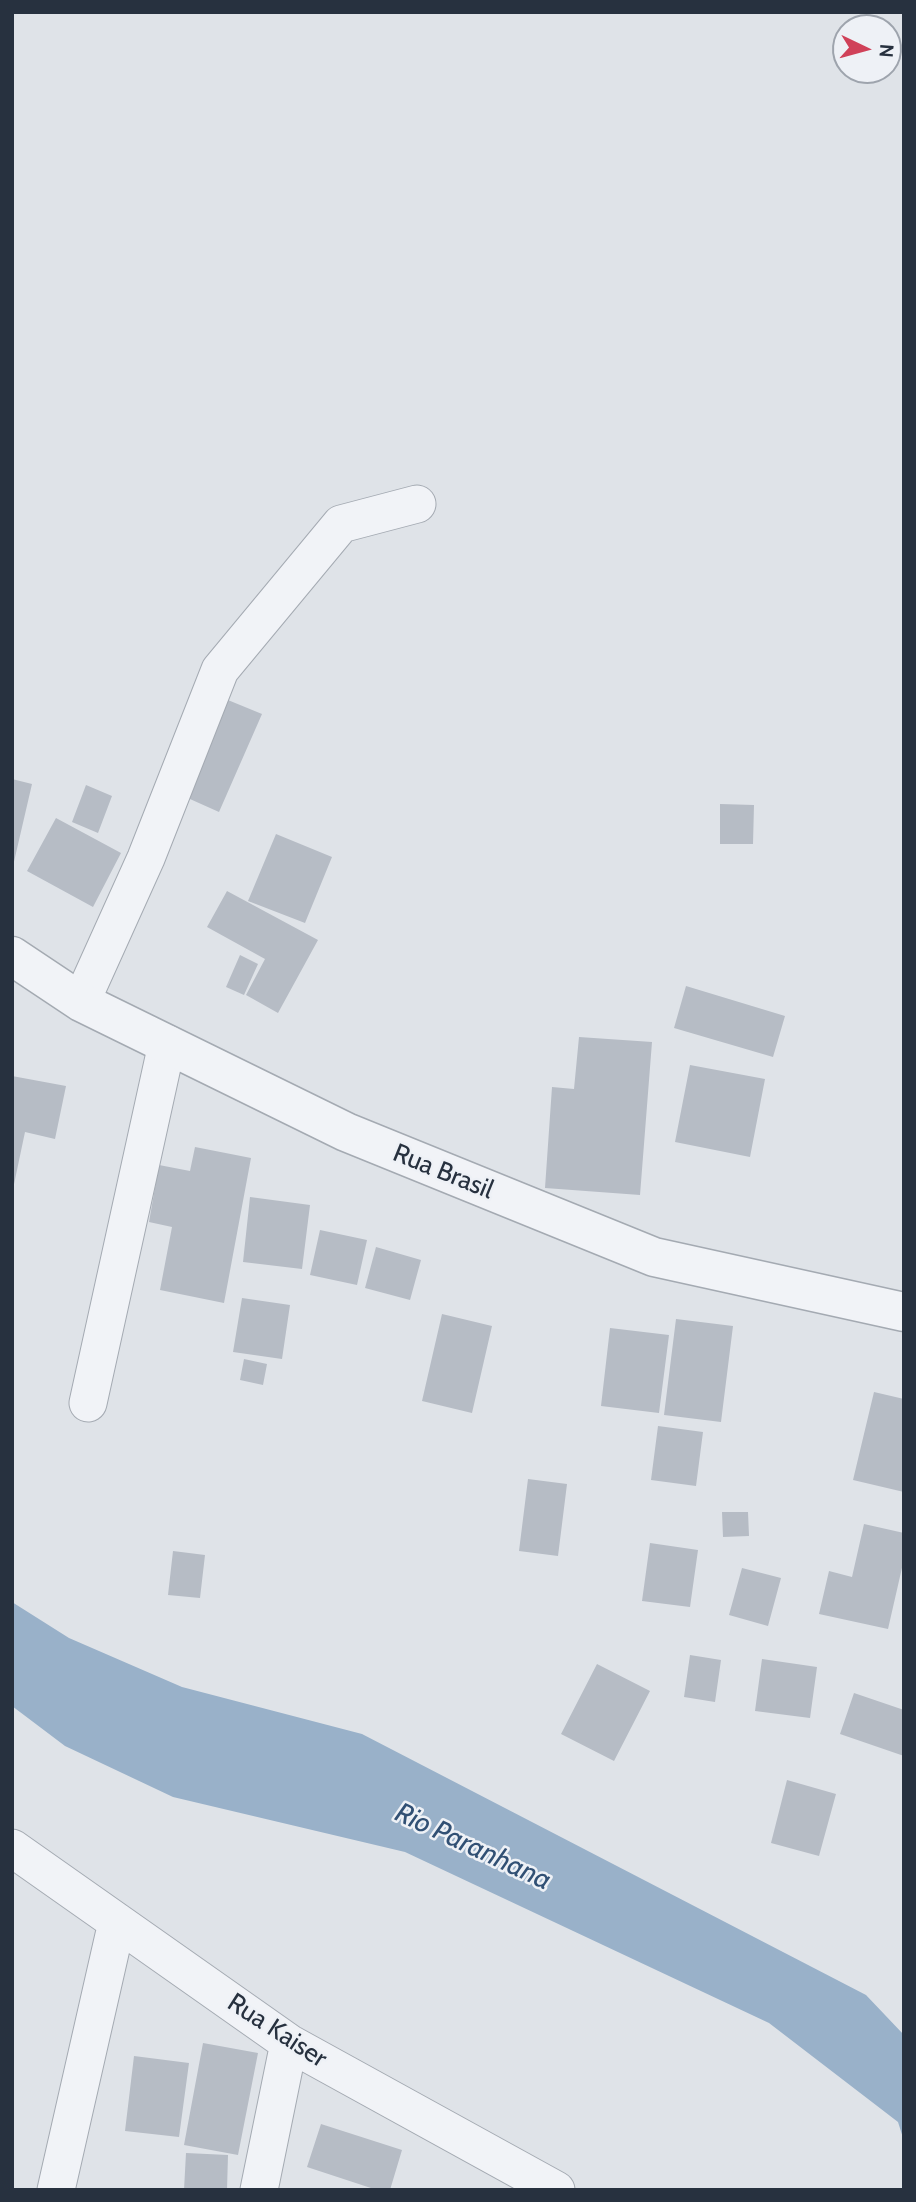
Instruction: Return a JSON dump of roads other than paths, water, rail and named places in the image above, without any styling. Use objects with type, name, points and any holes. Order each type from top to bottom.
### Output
[{"type":"street","points":[[80,1002],[146,858],[220,670],[341,524],[417,503]]},
{"type":"street","name":"Rua Brasil","points":[[12,956],[80,1002],[346,1132],[653,1257],[904,1312]]},
{"type":"street","points":[[88,1403],[167,1044]]},
{"type":"street","name":"Rua Kaiser","points":[[12,1848],[289,2043],[556,2190]]},
{"type":"street","points":[[56,2190],[117,1922]]},
{"type":"street","points":[[259,2190],[289,2043]]},
{"type":"water","name":"Rio Paranhana","points":[[12,1602],[69,1638],[182,1687],[362,1734],[866,1995],[904,2035],[904,2141],[898,2122],[769,2023],[405,1852],[173,1797],[65,1746],[12,1706]]}]
